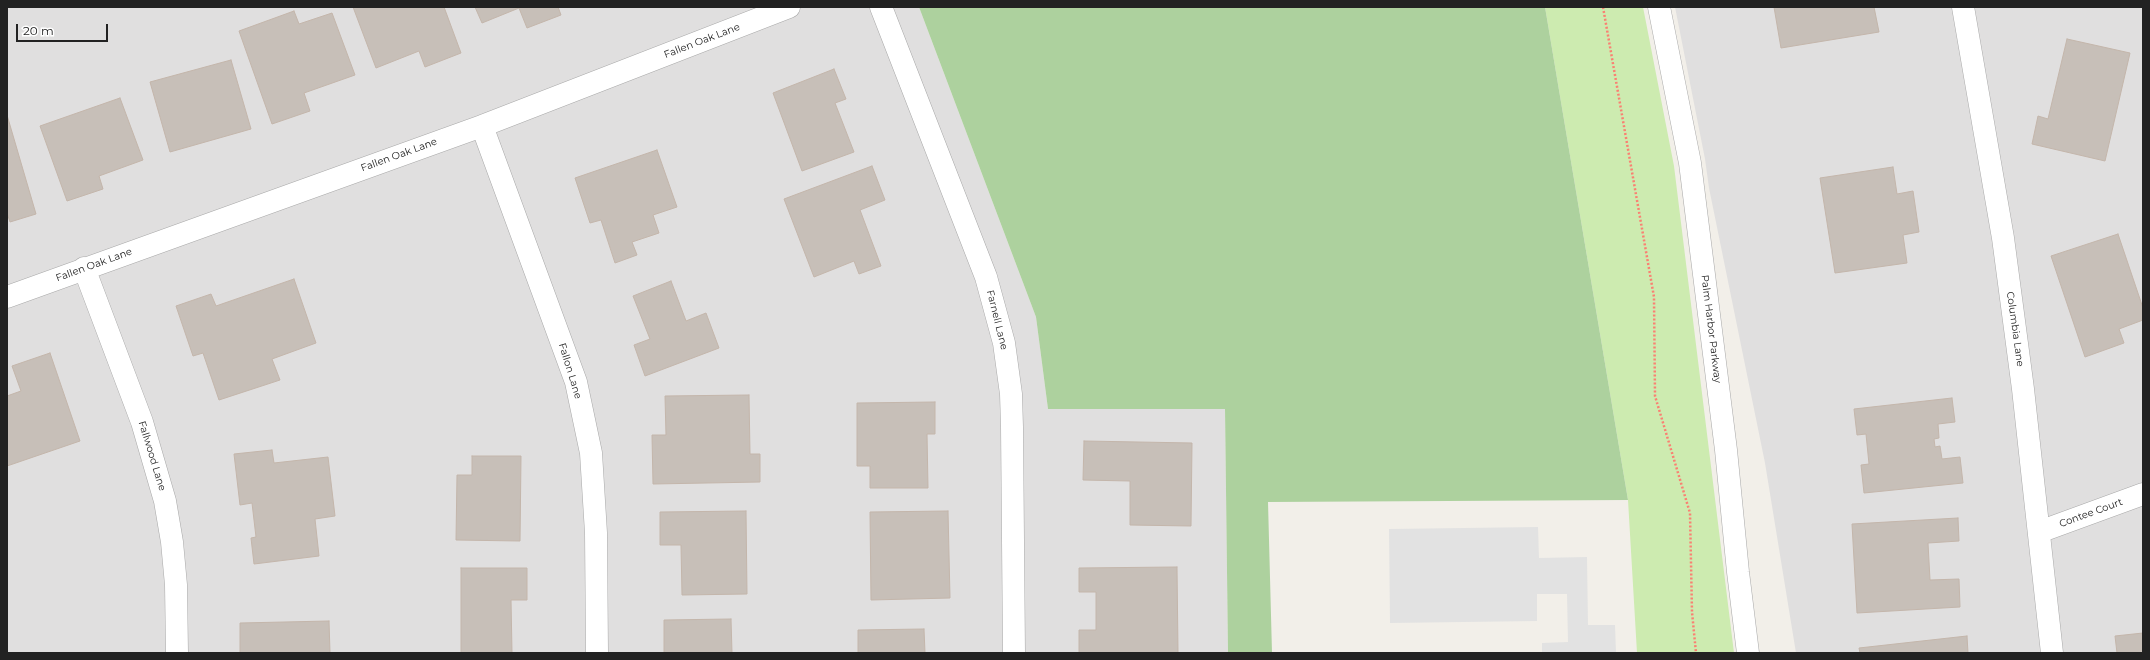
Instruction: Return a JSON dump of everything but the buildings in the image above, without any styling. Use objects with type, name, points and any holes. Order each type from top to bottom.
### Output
[{"type":"street","name":"Fallen Oak Lane","points":[[7,297],[84,268],[482,126],[789,7]]},
{"type":"street","name":"Farnell Lane","points":[[881,7],[986,277],[1004,343],[1010,381],[1012,420],[1014,653]]},
{"type":"street","name":"Palm Harbor Parkway","points":[[1659,7],[1690,163],[1725,442],[1748,653]]},
{"type":"street","name":"Columbia Lane","points":[[1963,7],[2003,238],[2039,532],[2052,653]]},
{"type":"street","name":"Fallon Lane","points":[[482,126],[576,382],[591,453],[596,533],[597,653]]},
{"type":"street","name":"Fallwood Lane","points":[[84,268],[142,422],[155,461],[165,501],[172,542],[176,584],[177,653]]},
{"type":"street","name":"Contee Court","points":[[2039,532],[2143,494]]},
{"type":"path","points":[[1603,7],[1654,297],[1655,396],[1690,513],[1692,612],[1696,653]]},
{"type":"shaded area","points":[[7,7],[919,7],[1036,317],[1048,409],[1225,409],[1228,653],[7,653]]},
{"type":"shaded area","points":[[1675,7],[2143,7],[2143,653],[1796,653],[1765,463],[1709,188],[1705,159]]},
{"type":"shaded area","points":[[1538,527],[1539,558],[1587,557],[1588,625],[1615,625],[1616,653],[1542,653],[1542,643],[1568,642],[1567,594],[1537,594],[1537,621],[1390,623],[1389,529]]},
{"type":"green space","points":[[919,7],[1545,7],[1628,500],[1268,502],[1272,653],[1228,653],[1225,409],[1048,409],[1036,317]]},
{"type":"green space","points":[[1545,7],[1643,7],[1674,166],[1734,653],[1637,653],[1628,500]]}]
